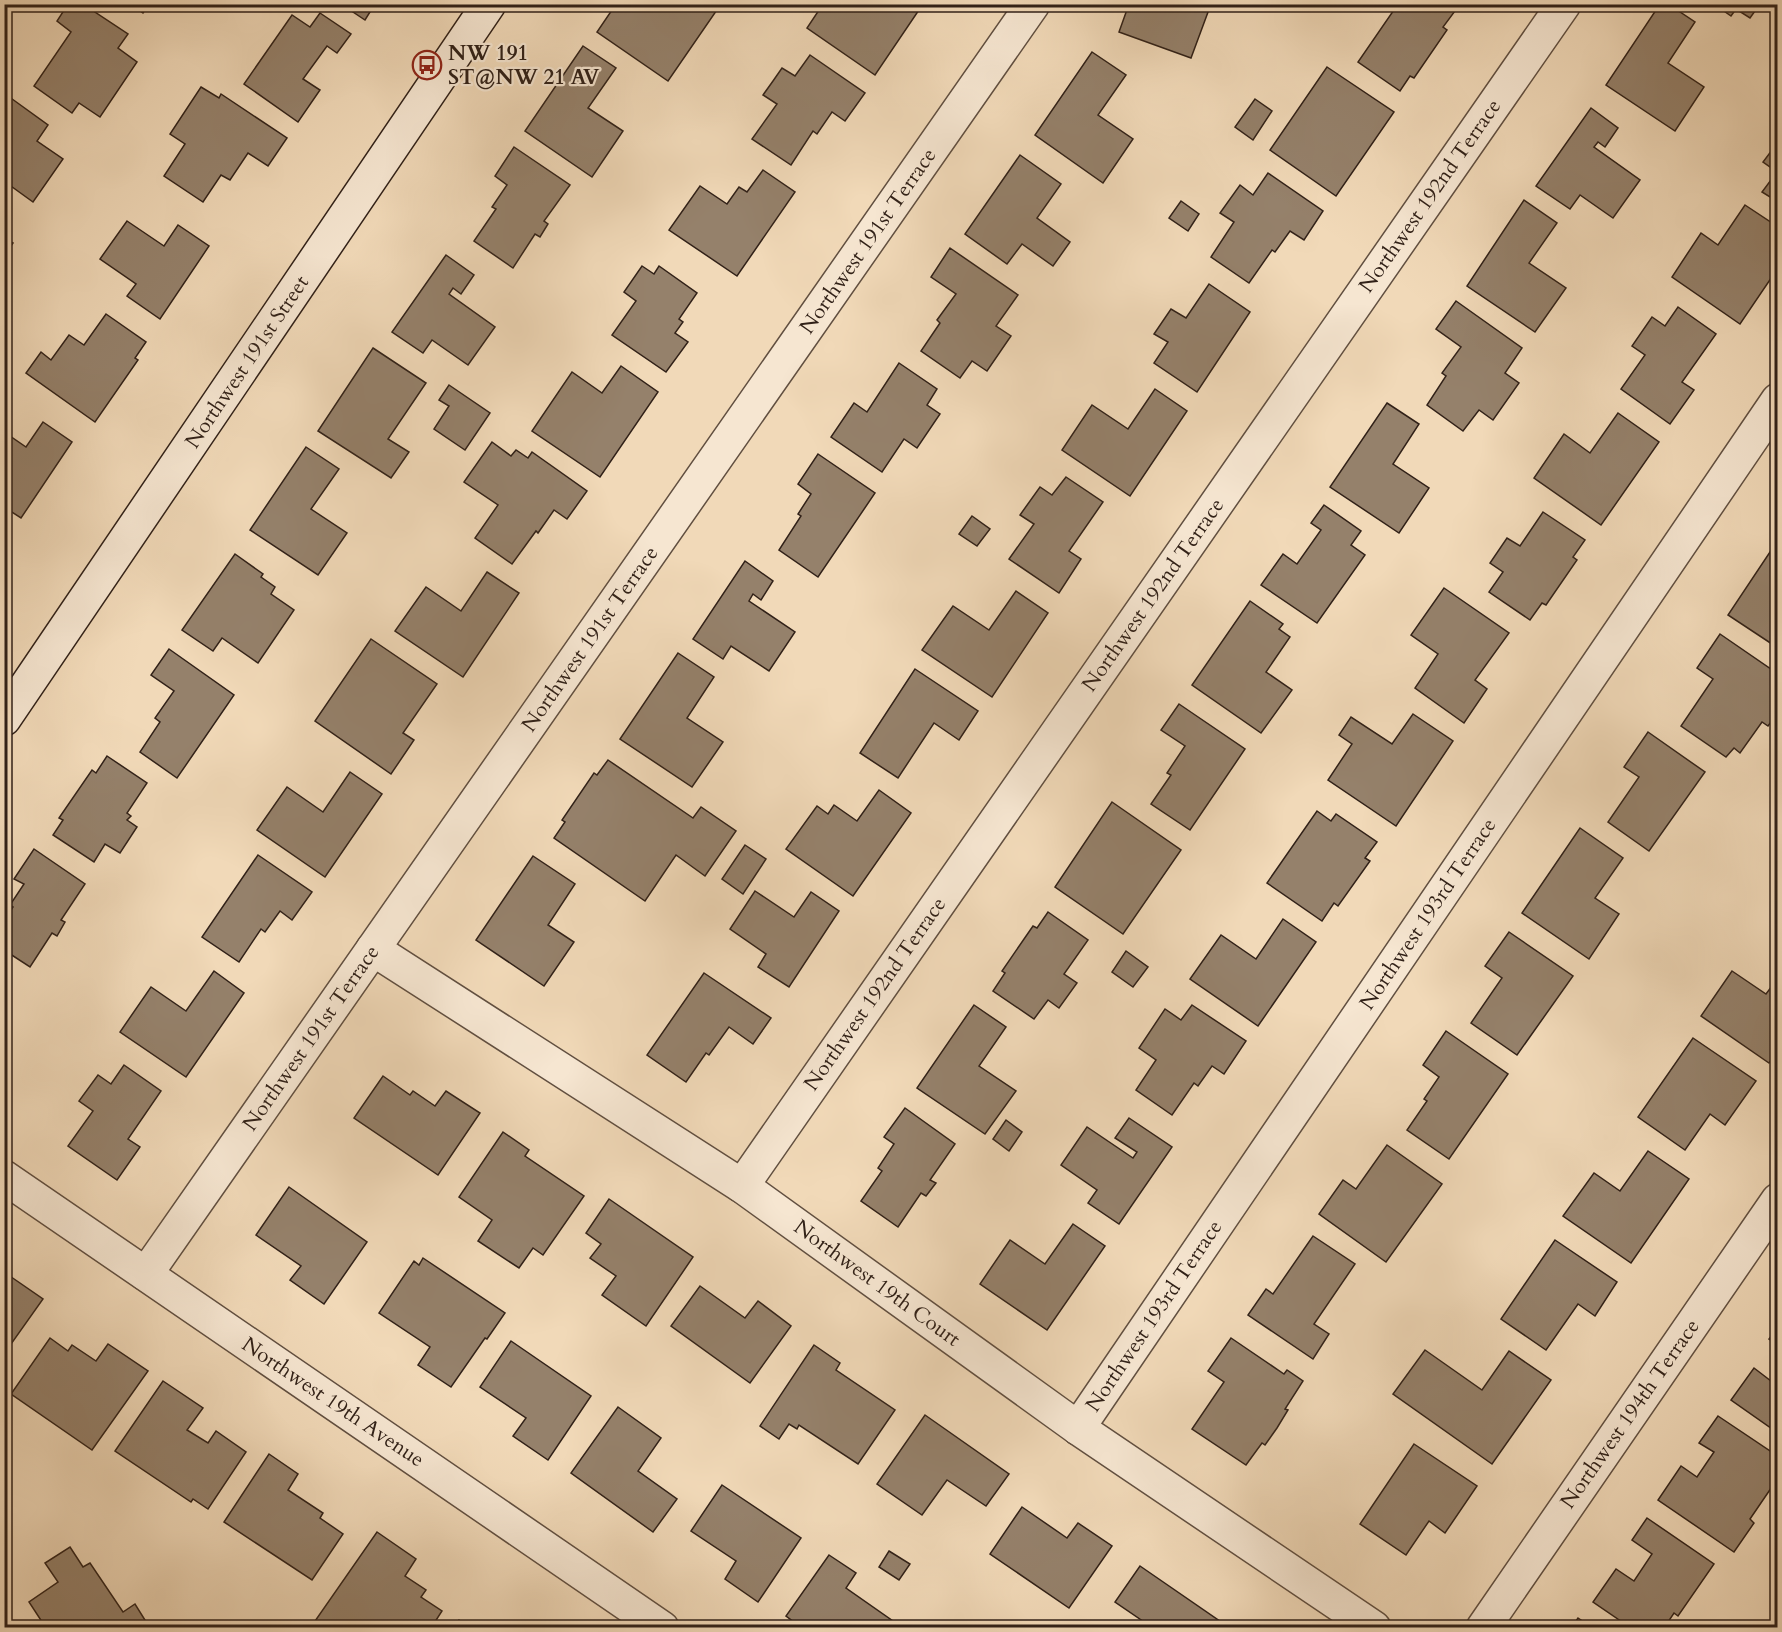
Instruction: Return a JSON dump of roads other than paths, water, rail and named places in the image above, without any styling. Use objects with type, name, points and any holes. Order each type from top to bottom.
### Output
[{"type":"street","name":"Northwest 191st Street","points":[[4,719],[489,4]]},
{"type":"street","name":"Northwest 191st Terrace","points":[[146,1274],[1033,4]]},
{"type":"street","name":"Northwest 192nd Terrace","points":[[742,1186],[1564,4]]},
{"type":"street","name":"Northwest 193rd Terrace","points":[[1078,1428],[1778,400]]},
{"type":"street","name":"Northwest 19th Court","points":[[373,949],[742,1186],[1078,1428],[1374,1628]]},
{"type":"street","name":"Northwest 19th Avenue","points":[[4,1177],[662,1628]]},
{"type":"street","name":"Northwest 194th Terrace","points":[[1483,1628],[1778,1200]]},
{"type":"place","name":"NW 191 ST@NW 21 AV","points":[[427,65]]}]
